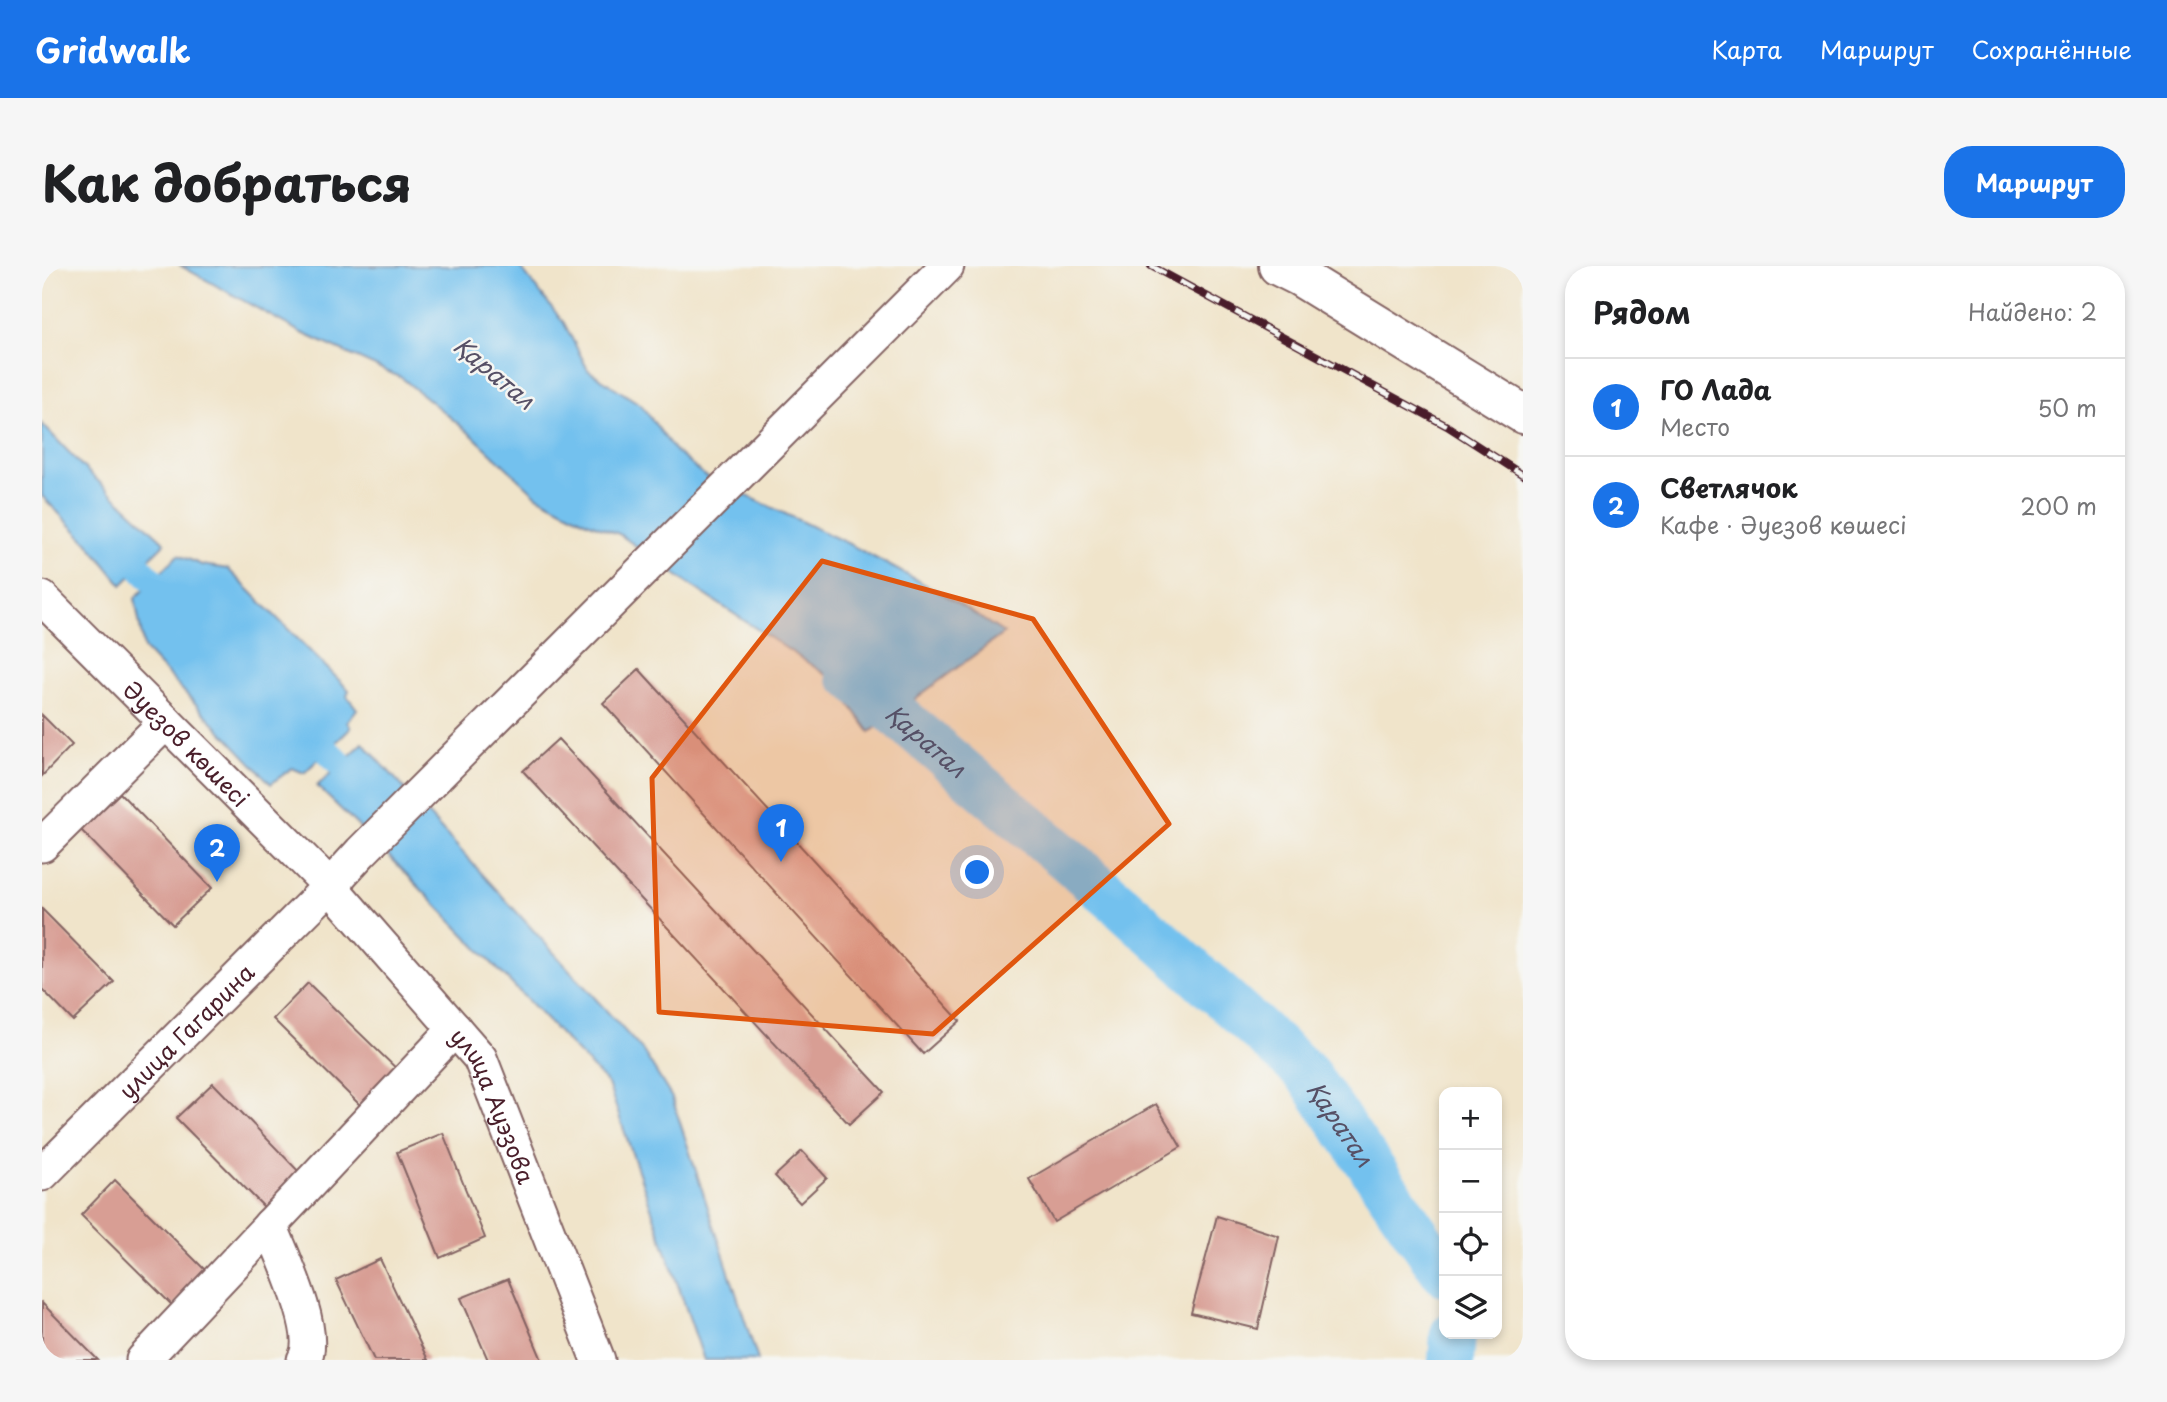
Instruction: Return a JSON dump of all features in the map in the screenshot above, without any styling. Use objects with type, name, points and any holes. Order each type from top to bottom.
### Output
[{"type":"main road","points":[[1278,266],[1523,414]]},
{"type":"street","name":"улица Гагарина","points":[[42,1174],[947,266]]},
{"type":"street","name":"Әуезов көшесі","points":[[42,598],[330,886]]},
{"type":"street","points":[[42,845],[166,722]]},
{"type":"street","name":"улица Ауэзова","points":[[330,886],[480,1058],[597,1360]]},
{"type":"street","points":[[143,1360],[455,1029]]},
{"type":"street","points":[[270,1225],[308,1324],[307,1354],[304,1360]]},
{"type":"highlighted area","points":[[822,561],[1033,619],[1169,824],[933,1034],[659,1012],[652,778]]},
{"type":"water","points":[[181,266],[519,266],[564,323],[588,370],[641,405],[675,451],[705,476],[849,544],[943,594],[1004,633],[870,732],[831,678],[619,534],[587,522],[537,496],[473,436],[402,378],[302,333]]},
{"type":"water","points":[[42,424],[82,466],[165,543],[122,585],[87,542],[42,496]]},
{"type":"water","points":[[178,555],[202,565],[228,569],[349,690],[347,696],[357,709],[347,722],[351,728],[304,773],[292,768],[271,784],[144,649],[135,598]]},
{"type":"water","points":[[363,743],[643,1051],[672,1098],[758,1360],[704,1360],[608,1084],[393,860],[317,786]]},
{"type":"building","points":[[639,669],[960,1021],[923,1054],[603,703]]},
{"type":"building","points":[[42,715],[72,745],[42,776]]},
{"type":"building","points":[[558,739],[884,1092],[849,1124],[523,771]]},
{"type":"building","points":[[120,793],[212,888],[173,925],[81,830]]},
{"type":"building","points":[[42,909],[114,982],[73,1021],[42,989]]},
{"type":"building","points":[[308,983],[404,1076],[368,1113],[273,1019]]},
{"type":"building","points":[[213,1083],[303,1176],[267,1210],[176,1118]]},
{"type":"building","points":[[1156,1104],[1181,1147],[1054,1222],[1029,1179]]},
{"type":"building","points":[[443,1133],[485,1238],[440,1258],[397,1152]]},
{"type":"building","points":[[802,1151],[827,1178],[800,1203],[775,1176]]},
{"type":"building","points":[[115,1180],[207,1272],[173,1306],[81,1215]]},
{"type":"building","points":[[1217,1216],[1279,1236],[1258,1329],[1191,1313]]},
{"type":"building","points":[[380,1259],[428,1360],[374,1360],[336,1280]]},
{"type":"building","points":[[508,1279],[542,1360],[488,1360],[461,1298]]},
{"type":"building","points":[[42,1303],[98,1360],[42,1360]]},
{"type":"waterway","points":[[116,544],[178,605]]},
{"type":"waterway","name":"Қаратал","points":[[849,674],[1123,907],[1307,1074],[1439,1266]]},
{"type":"waterway","points":[[304,728],[366,789]]},
{"type":"waterway","name":"Қаратал","points":[[1451,1360],[1453,1339]]},
{"type":"railway","points":[[1151,266],[1447,426],[1523,475]]},
{"type":"place","name":"ГО Лада","points":[[781,862]]},
{"type":"place","name":"Светлячок","points":[[217,882]]}]
